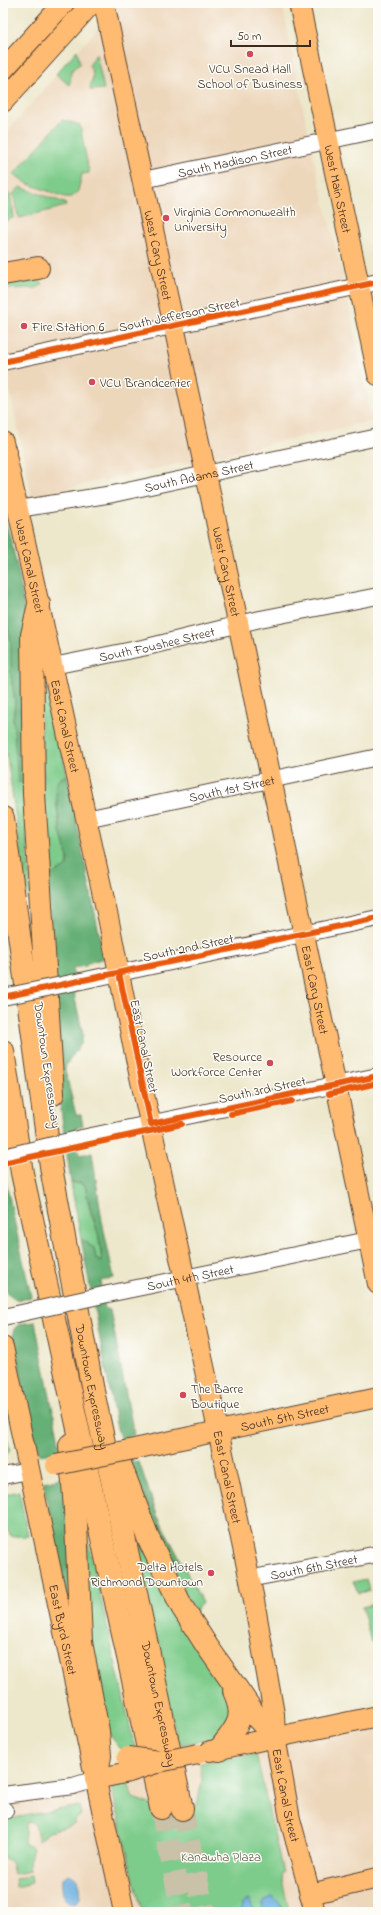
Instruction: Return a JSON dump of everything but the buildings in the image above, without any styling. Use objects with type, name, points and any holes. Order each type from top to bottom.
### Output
[{"type":"highway","points":[[3,274],[38,268]]},
{"type":"highway","points":[[39,604],[32,635],[32,708],[34,794],[53,1077],[52,1173]]},
{"type":"highway","name":"Downtown Expressway","points":[[3,818],[52,1173],[171,1808],[67,1376],[22,1173],[3,1051]]},
{"type":"highway","points":[[3,1114],[22,1173]]},
{"type":"highway","points":[[67,1376],[63,1399],[70,1440],[76,1523],[80,1635],[98,1731],[100,1756],[96,1779]]},
{"type":"highway","points":[[93,1391],[149,1540],[182,1607],[264,1728],[275,1737]]},
{"type":"highway","points":[[209,1752],[234,1730],[241,1711],[240,1702],[227,1674]]},
{"type":"highway","points":[[98,1731],[111,1749],[121,1756],[129,1765],[159,1762]]},
{"type":"main road","points":[[3,70],[64,3]]},
{"type":"main road","points":[[3,102],[92,3]]},
{"type":"main road","name":"West Cary Street","points":[[104,3],[238,624]]},
{"type":"main road","name":"West Main Street","points":[[299,3],[328,141],[369,284],[378,375]]},
{"type":"main road","name":"West Canal Street","points":[[4,448],[53,666]]},
{"type":"main road","name":"East Cary Street","points":[[238,624],[336,1085],[373,1239],[378,1284]]},
{"type":"main road","name":"East Canal Street","points":[[53,666],[119,972],[133,1045],[249,1579],[274,1714],[275,1737],[290,1819],[312,1903]]},
{"type":"main road","name":"East Byrd Street","points":[[3,1347],[28,1471],[124,1912]]},
{"type":"main road","name":"South 5th Street","points":[[28,1471],[378,1397]]},
{"type":"main road","points":[[159,1762],[378,1716]]},
{"type":"main road","points":[[96,1779],[129,1765]]},
{"type":"main road","points":[[300,1912],[312,1903],[378,1878]]},
{"type":"street","name":"South Madison Street","points":[[142,180],[378,130]]},
{"type":"street","name":"South Jefferson Street","points":[[3,362],[369,284]]},
{"type":"street","name":"South Adams Street","points":[[18,509],[113,494],[378,437]]},
{"type":"street","name":"South Foushee Street","points":[[53,666],[140,648],[238,624],[378,596]]},
{"type":"street","name":"South 1st Street","points":[[86,819],[378,756]]},
{"type":"street","name":"South 2nd Street","points":[[3,997],[378,918]]},
{"type":"street","name":"South 3rd Street","points":[[3,1157],[82,1138],[378,1076]]},
{"type":"street","name":"South 4th Street","points":[[10,1316],[373,1239]]},
{"type":"street","name":"South 5th Street","points":[[3,1476],[28,1471]]},
{"type":"street","name":"South 6th Street","points":[[249,1579],[378,1554]]},
{"type":"street","points":[[3,1786],[70,1776],[96,1779]]},
{"type":"street","points":[[3,1794],[73,1786],[96,1779]]},
{"type":"shaded area","name":"Virginia Commonwealth University","points":[[120,3],[282,3],[313,156],[344,281],[372,421],[32,496],[3,360],[3,136]]},
{"type":"shaded area","points":[[378,1721],[378,1912],[3,1912],[3,1804]]},
{"type":"green space","points":[[77,50],[80,64],[73,69],[69,85],[56,74]]},
{"type":"green space","points":[[96,54],[104,89],[90,90],[93,73],[89,66]]},
{"type":"green space","points":[[62,120],[80,125],[89,173],[82,174],[78,191],[72,197],[65,197],[28,184],[14,174]]},
{"type":"green space","points":[[20,187],[65,203],[66,206],[20,218],[13,194]]},
{"type":"green space","points":[[3,190],[10,195],[14,217],[7,221]]},
{"type":"green space","points":[[39,274],[42,285],[36,288],[3,289],[3,281]]},
{"type":"green space","points":[[3,512],[13,548],[23,598],[26,632],[27,653],[23,782],[18,782],[13,719],[15,702],[11,676],[11,641],[3,608]]},
{"type":"green space","points":[[3,608],[11,641],[11,676],[15,703],[13,719],[19,782],[23,782],[34,943],[3,730]]},
{"type":"green space","points":[[38,647],[67,775],[56,801],[60,831],[68,858],[67,867],[47,879]]},
{"type":"green space","points":[[67,775],[104,958],[88,963],[86,966],[73,968],[75,999],[83,1035],[81,1044],[66,1065],[65,1070],[76,1115],[81,1115],[83,1126],[76,1128],[79,1155],[92,1153],[102,1221],[114,1278],[101,1281],[105,1309],[110,1310],[134,1435],[128,1436],[133,1463],[139,1462],[157,1515],[180,1559],[169,1560],[164,1552],[144,1491],[139,1486],[134,1488],[116,1424],[81,1239],[94,1248],[96,1259],[102,1262],[100,1242],[85,1185],[80,1183],[71,1183],[61,1110],[59,1042],[47,879],[67,866],[68,858],[60,831],[55,785],[59,779]]},
{"type":"green space","points":[[3,1169],[31,1297],[18,1301],[7,1294],[3,1275]]},
{"type":"green space","points":[[71,1183],[80,1183],[85,1185],[90,1211],[98,1233],[102,1262],[96,1259],[94,1248],[81,1239]]},
{"type":"green space","points":[[35,1322],[61,1451],[40,1455],[32,1439],[13,1333],[14,1329],[18,1325]]},
{"type":"green space","points":[[3,1419],[10,1451],[3,1458]]},
{"type":"green space","points":[[66,1477],[75,1641],[43,1482]]},
{"type":"green space","points":[[121,1480],[236,1704],[222,1734],[213,1739],[178,1745]]},
{"type":"green space","points":[[139,1486],[143,1491],[164,1552],[169,1560],[180,1559],[202,1602],[195,1611],[166,1563]]},
{"type":"green space","points":[[19,1491],[28,1536],[26,1537],[11,1536],[3,1524],[3,1495]]},
{"type":"green space","points":[[81,1511],[136,1753],[126,1752],[120,1748],[108,1733],[87,1646]]},
{"type":"green space","points":[[366,1579],[370,1591],[358,1593],[353,1582]]},
{"type":"green space","points":[[375,1604],[378,1616],[378,1654],[376,1656],[374,1642],[371,1642],[362,1607]]},
{"type":"green space","name":"Kanawha Plaza","points":[[256,1754],[283,1873],[281,1874],[289,1912],[142,1912],[111,1786],[128,1783],[133,1798],[172,1812],[197,1805],[202,1781],[200,1763]]},
{"type":"green space","points":[[79,1806],[81,1815],[75,1820],[75,1824],[49,1832],[39,1841],[35,1825],[30,1822],[26,1824],[24,1843],[33,1848],[29,1863],[30,1871],[14,1874],[11,1862],[3,1857],[3,1820]]},
{"type":"green space","points":[[31,1875],[32,1883],[16,1887],[15,1879]]},
{"type":"water","points":[[68,1874],[75,1877],[79,1883],[81,1891],[80,1898],[75,1904],[71,1903],[65,1898],[62,1887],[62,1879]]},
{"type":"water","points":[[273,1896],[281,1905],[282,1912],[260,1912],[262,1911],[263,1902]]},
{"type":"water","points":[[249,1899],[255,1912],[237,1912],[242,1909],[243,1903]]},
{"type":"tunnel","points":[[161,1808],[182,1912]]},
{"type":"tunnel","points":[[182,1809],[204,1912]]},
{"type":"cycle path","points":[[3,362],[378,282]]},
{"type":"cycle path","points":[[3,997],[378,918]]},
{"type":"cycle path","points":[[119,973],[151,1124],[378,1076]]},
{"type":"cycle path","points":[[329,1094],[378,1083]]},
{"type":"cycle path","points":[[231,1114],[292,1101]]},
{"type":"cycle path","points":[[3,1163],[182,1124]]},
{"type":"place","name":"VCU Snead Hall School of Business","points":[[250,54]]},
{"type":"place","name":"Virginia Commonwealth University","points":[[166,218]]},
{"type":"place","name":"Fire Station 6","points":[[24,326]]},
{"type":"place","name":"VCU Brandcenter","points":[[92,382]]},
{"type":"place","name":"Resource Workforce Center","points":[[270,1063]]},
{"type":"place","name":"The Barre Boutique","points":[[183,1395]]},
{"type":"place","name":"Delta Hotels Richmond Downtown","points":[[211,1573]]}]
